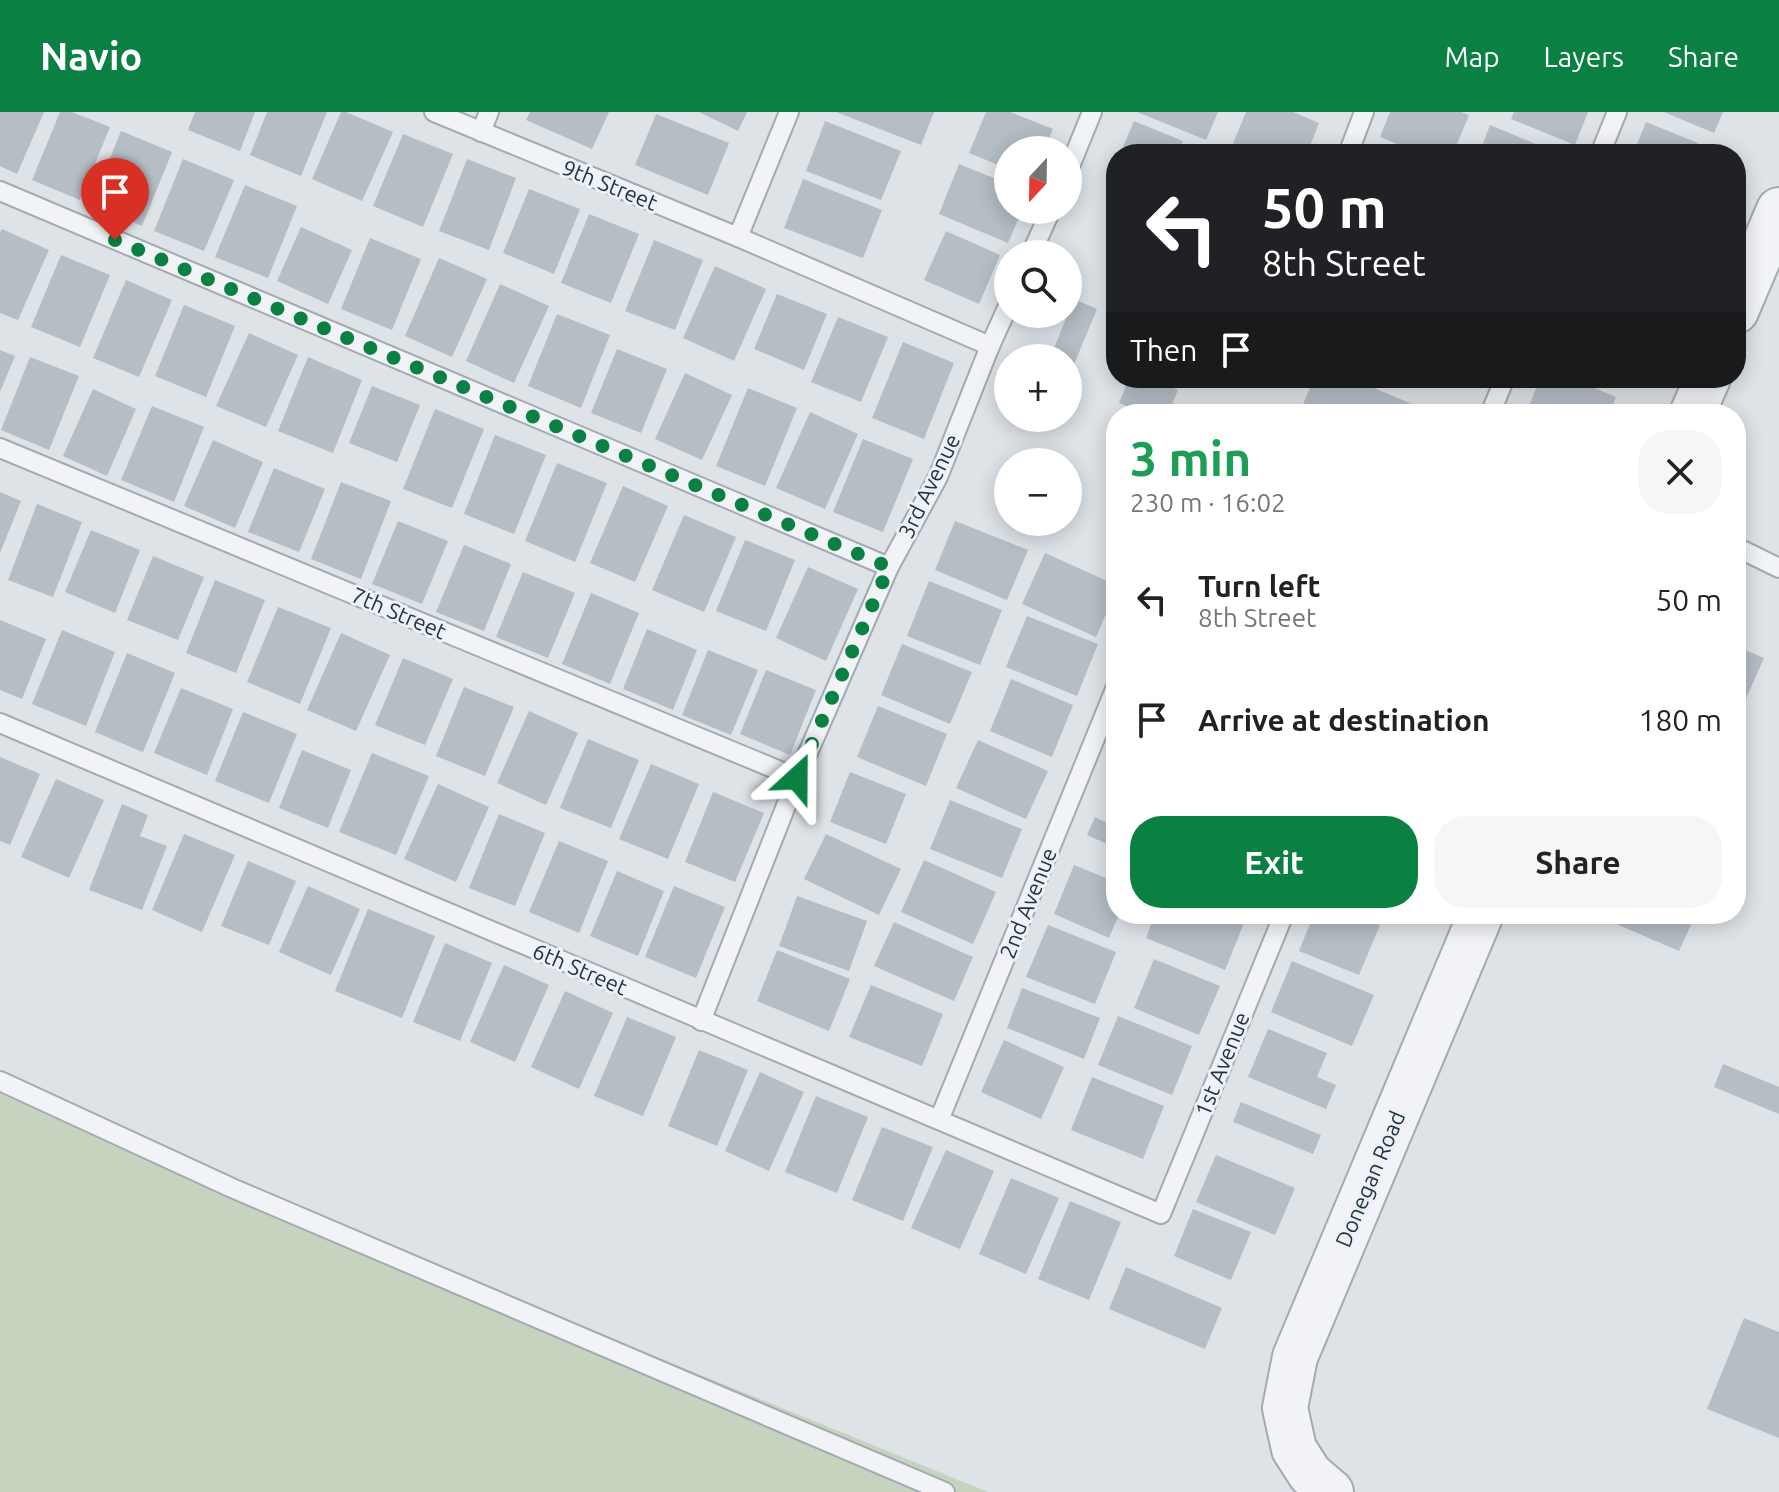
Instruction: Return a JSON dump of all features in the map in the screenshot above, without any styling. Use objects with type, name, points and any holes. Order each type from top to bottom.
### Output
[{"type":"street","points":[[1746,288],[1779,210]]},
{"type":"street","name":"Donegan Road","points":[[1331,1492],[1310,1474],[1294,1449],[1285,1408],[1295,1357],[1477,924]]},
{"type":"lane","name":"9th Street","points":[[434,112],[738,237],[990,346]]},
{"type":"lane","points":[[481,132],[489,112]]},
{"type":"lane","points":[[738,237],[789,112]]},
{"type":"lane","points":[[1082,137],[1092,112]]},
{"type":"lane","points":[[1352,144],[1364,112]]},
{"type":"lane","points":[[1604,144],[1617,112]]},
{"type":"lane","points":[[0,191],[889,567]]},
{"type":"lane","name":"3rd Avenue","points":[[701,1021],[797,778],[889,567],[938,477],[998,328]]},
{"type":"lane","name":"7th Street","points":[[0,448],[797,778]]},
{"type":"lane","points":[[1746,552],[1779,568]]},
{"type":"lane","name":"2nd Avenue","points":[[939,1120],[1106,711]]},
{"type":"lane","name":"6th Street","points":[[0,723],[1161,1214]]},
{"type":"lane","name":"1st Avenue","points":[[1161,1214],[1280,924]]},
{"type":"lane","points":[[0,1081],[232,1188],[945,1492]]},
{"type":"green space","points":[[0,1089],[988,1492],[0,1492]]},
{"type":"building","points":[[0,112],[44,112],[17,174],[0,166]]},
{"type":"building","points":[[60,112],[72,112],[110,127],[80,200],[32,180]]},
{"type":"building","points":[[195,112],[255,112],[240,151],[188,130]]},
{"type":"building","points":[[267,112],[327,112],[301,176],[250,155]]},
{"type":"building","points":[[341,112],[393,132],[362,201],[312,179]]},
{"type":"building","points":[[530,112],[609,112],[592,149],[526,120]]},
{"type":"building","points":[[699,112],[747,112],[738,131]]},
{"type":"building","points":[[836,112],[934,112],[921,145]]},
{"type":"building","points":[[986,112],[1010,112],[1053,129],[1050,136],[994,136],[994,163],[969,153]]},
{"type":"building","points":[[1137,112],[1218,112],[1206,140]]},
{"type":"building","points":[[1246,112],[1293,112],[1319,123],[1311,144],[1233,144]]},
{"type":"building","points":[[1390,112],[1461,112],[1469,115],[1457,144],[1397,144],[1380,137]]},
{"type":"building","points":[[1514,112],[1588,112],[1575,144],[1511,119]]},
{"type":"building","points":[[1664,112],[1723,112],[1714,133]]},
{"type":"building","points":[[656,114],[729,143],[708,195],[635,165]]},
{"type":"building","points":[[825,121],[901,151],[881,200],[806,171]]},
{"type":"building","points":[[1134,121],[1183,141],[1182,144],[1124,144]]},
{"type":"building","points":[[1646,122],[1698,143],[1698,144],[1637,144]]},
{"type":"building","points":[[1490,125],[1536,144],[1483,144]]},
{"type":"building","points":[[121,131],[172,152],[142,226],[91,205]]},
{"type":"building","points":[[403,134],[453,154],[423,227],[373,206]]},
{"type":"building","points":[[183,159],[234,180],[204,251],[154,231]]},
{"type":"building","points":[[467,159],[516,178],[489,250],[439,231]]},
{"type":"building","points":[[959,164],[994,178],[994,224],[1016,224],[1009,240],[1001,240],[939,214]]},
{"type":"building","points":[[803,179],[882,210],[863,258],[784,228]]},
{"type":"building","points":[[245,185],[297,206],[268,278],[215,257]]},
{"type":"building","points":[[529,189],[580,209],[554,274],[503,253]]},
{"type":"building","points":[[589,214],[639,234],[611,303],[561,283]]},
{"type":"building","points":[[301,227],[352,250],[328,304],[277,281]]},
{"type":"building","points":[[2,229],[49,250],[18,320],[0,313]]},
{"type":"building","points":[[946,231],[994,252],[994,269],[979,304],[924,280]]},
{"type":"building","points":[[370,238],[421,259],[392,330],[341,309]]},
{"type":"building","points":[[654,240],[703,260],[675,330],[625,311]]},
{"type":"building","points":[[61,255],[110,275],[80,347],[31,327]]},
{"type":"building","points":[[439,258],[487,279],[452,357],[405,336]]},
{"type":"building","points":[[715,266],[766,289],[734,361],[683,338]]},
{"type":"building","points":[[126,280],[172,300],[139,377],[93,358]]},
{"type":"building","points":[[500,284],[549,306],[514,383],[466,361]]},
{"type":"building","points":[[777,294],[827,314],[804,370],[754,349]]},
{"type":"building","points":[[1082,302],[1097,309],[1082,345],[1056,344],[1062,328],[1082,328]]},
{"type":"building","points":[[184,305],[235,326],[206,397],[155,376]]},
{"type":"building","points":[[557,314],[610,335],[581,408],[528,386]]},
{"type":"building","points":[[838,317],[888,337],[861,402],[811,382]]},
{"type":"building","points":[[249,333],[298,355],[266,427],[216,406]]},
{"type":"building","points":[[903,342],[954,363],[924,439],[872,418]]},
{"type":"building","points":[[617,349],[667,369],[641,433],[591,413]]},
{"type":"building","points":[[0,350],[15,356],[0,392]]},
{"type":"building","points":[[30,357],[79,376],[49,450],[1,430]]},
{"type":"building","points":[[308,357],[362,380],[333,453],[278,431]]},
{"type":"building","points":[[685,373],[732,395],[702,460],[655,439]]},
{"type":"building","points":[[372,386],[420,405],[397,462],[349,443]]},
{"type":"building","points":[[748,388],[797,408],[765,486],[716,466]]},
{"type":"building","points":[[1125,388],[1178,390],[1172,404],[1119,403]]},
{"type":"building","points":[[1310,388],[1374,388],[1412,404],[1303,404]]},
{"type":"building","points":[[1536,388],[1594,388],[1616,397],[1613,404],[1530,404]]},
{"type":"building","points":[[93,389],[136,409],[107,476],[63,456]]},
{"type":"building","points":[[152,406],[204,427],[174,502],[121,480]]},
{"type":"building","points":[[435,409],[484,429],[452,508],[403,489]]},
{"type":"building","points":[[810,412],[858,434],[825,509],[776,488]]},
{"type":"building","points":[[495,435],[546,455],[514,534],[464,514]]},
{"type":"building","points":[[863,439],[913,459],[883,532],[833,512]]},
{"type":"building","points":[[213,440],[263,462],[235,528],[184,506]]},
{"type":"building","points":[[557,463],[607,483],[575,562],[525,541]]},
{"type":"building","points":[[274,468],[325,489],[299,552],[248,532]]},
{"type":"building","points":[[341,482],[391,501],[361,579],[311,559]]},
{"type":"building","points":[[623,486],[668,506],[635,582],[590,563]]},
{"type":"building","points":[[0,492],[21,501],[0,553]]},
{"type":"building","points":[[37,504],[82,522],[53,597],[8,580]]},
{"type":"building","points":[[684,515],[736,537],[704,612],[652,590]]},
{"type":"building","points":[[398,521],[448,541],[422,604],[372,584]]},
{"type":"building","points":[[955,521],[1028,550],[1007,600],[935,570]]},
{"type":"building","points":[[91,530],[140,550],[115,613],[65,592]]},
{"type":"building","points":[[745,540],[795,560],[766,631],[716,611]]},
{"type":"building","points":[[464,545],[511,564],[484,631],[436,612]]},
{"type":"building","points":[[1045,553],[1106,580],[1106,614],[1096,637],[1022,604]]},
{"type":"building","points":[[153,556],[204,577],[178,640],[127,620]]},
{"type":"building","points":[[808,567],[858,589],[826,661],[776,638]]},
{"type":"building","points":[[523,572],[575,593],[548,658],[496,637]]},
{"type":"building","points":[[215,580],[265,600],[236,673],[186,653]]},
{"type":"building","points":[[929,581],[1002,610],[980,665],[907,636]]},
{"type":"building","points":[[591,593],[639,613],[610,684],[562,664]]},
{"type":"building","points":[[278,607],[331,628],[300,704],[247,682]]},
{"type":"building","points":[[1027,616],[1098,644],[1077,696],[1006,667]]},
{"type":"building","points":[[0,620],[46,639],[22,699],[0,690]]},
{"type":"building","points":[[647,629],[697,650],[673,710],[623,689]]},
{"type":"building","points":[[62,630],[115,652],[86,726],[32,704]]},
{"type":"building","points":[[341,633],[390,655],[356,731],[307,710]]},
{"type":"building","points":[[902,644],[972,672],[950,724],[881,695]]},
{"type":"building","points":[[708,650],[758,670],[731,735],[682,715]]},
{"type":"building","points":[[1746,650],[1764,658],[1746,698]]},
{"type":"building","points":[[127,653],[175,673],[143,752],[95,732]]},
{"type":"building","points":[[403,658],[453,679],[425,745],[375,725]]},
{"type":"building","points":[[766,670],[816,690],[790,755],[740,734]]},
{"type":"building","points":[[1011,679],[1073,705],[1052,757],[990,731]]},
{"type":"building","points":[[464,687],[514,707],[485,776],[436,756]]},
{"type":"building","points":[[181,688],[233,709],[207,775],[154,753]]},
{"type":"building","points":[[878,706],[947,734],[926,786],[857,757]]},
{"type":"building","points":[[529,711],[578,733],[546,805],[497,783]]},
{"type":"building","points":[[243,712],[297,734],[269,803],[215,781]]},
{"type":"building","points":[[588,739],[639,760],[611,828],[560,808]]},
{"type":"building","points":[[978,740],[1048,771],[1026,819],[956,788]]},
{"type":"building","points":[[302,750],[351,770],[328,828],[279,808]]},
{"type":"building","points":[[372,753],[429,776],[396,855],[339,832]]},
{"type":"building","points":[[0,757],[40,774],[10,845],[0,841]]},
{"type":"building","points":[[651,764],[699,784],[668,859],[619,839]]},
{"type":"building","points":[[850,772],[906,794],[886,844],[830,822]]},
{"type":"building","points":[[56,779],[104,800],[69,878],[21,857]]},
{"type":"building","points":[[438,784],[489,807],[456,882],[404,859]]},
{"type":"building","points":[[713,792],[764,813],[735,882],[685,862]]},
{"type":"building","points":[[950,800],[1022,829],[1002,878],[930,849]]},
{"type":"building","points":[[122,804],[148,815],[140,836],[167,846],[142,910],[89,890]]},
{"type":"building","points":[[499,814],[545,833],[515,906],[469,888]]},
{"type":"building","points":[[1095,817],[1106,822],[1106,844],[1087,835]]},
{"type":"building","points":[[184,834],[235,855],[202,932],[152,910]]},
{"type":"building","points":[[826,834],[901,869],[879,915],[804,879]]},
{"type":"building","points":[[559,841],[608,861],[579,933],[529,912]]},
{"type":"building","points":[[924,860],[996,892],[973,944],[901,912]]},
{"type":"building","points":[[248,861],[296,881],[269,945],[221,926]]},
{"type":"building","points":[[1074,865],[1106,878],[1106,924],[1115,924],[1109,938],[1054,914]]},
{"type":"building","points":[[617,871],[664,891],[638,956],[590,936]]},
{"type":"building","points":[[308,886],[360,909],[331,975],[279,952]]},
{"type":"building","points":[[674,886],[725,907],[696,978],[645,957]]},
{"type":"building","points":[[797,896],[867,921],[849,971],[779,946]]},
{"type":"building","points":[[368,909],[435,936],[402,1018],[335,991]]},
{"type":"building","points":[[894,922],[973,957],[954,1001],[874,966]]},
{"type":"building","points":[[1151,924],[1244,924],[1225,970],[1146,938]]},
{"type":"building","points":[[1310,924],[1380,925],[1359,975],[1299,951]]},
{"type":"building","points":[[1616,924],[1691,924],[1679,951]]},
{"type":"building","points":[[1048,925],[1116,952],[1095,1004],[1026,977]]},
{"type":"building","points":[[445,943],[492,963],[460,1041],[413,1022]]},
{"type":"building","points":[[777,950],[850,979],[829,1031],[757,1001]]},
{"type":"building","points":[[1154,959],[1220,986],[1199,1035],[1134,1008]]},
{"type":"building","points":[[1292,961],[1374,995],[1352,1046],[1271,1012]]},
{"type":"building","points":[[504,965],[549,985],[515,1062],[470,1042]]},
{"type":"building","points":[[871,985],[943,1014],[922,1066],[849,1037]]},
{"type":"building","points":[[1022,988],[1100,1018],[1084,1059],[1007,1028]]},
{"type":"building","points":[[565,991],[613,1013],[579,1089],[531,1067]]},
{"type":"building","points":[[1118,1016],[1192,1046],[1172,1095],[1098,1065]]},
{"type":"building","points":[[627,1017],[676,1037],[643,1116],[594,1096]]},
{"type":"building","points":[[1268,1029],[1327,1053],[1317,1077],[1336,1085],[1326,1109],[1248,1077]]},
{"type":"building","points":[[1004,1040],[1064,1067],[1041,1119],[981,1092]]},
{"type":"building","points":[[699,1050],[748,1070],[717,1146],[668,1126]]},
{"type":"building","points":[[1723,1064],[1779,1087],[1779,1114],[1714,1087]]},
{"type":"building","points":[[760,1072],[804,1092],[769,1171],[725,1151]]},
{"type":"building","points":[[1092,1077],[1164,1106],[1143,1159],[1071,1130]]},
{"type":"building","points":[[816,1096],[868,1117],[837,1193],[785,1172]]},
{"type":"building","points":[[1241,1102],[1321,1135],[1313,1154],[1233,1122]]},
{"type":"building","points":[[882,1127],[933,1147],[903,1221],[852,1200]]},
{"type":"building","points":[[946,1150],[994,1171],[960,1249],[911,1228]]},
{"type":"building","points":[[1216,1155],[1295,1188],[1275,1235],[1196,1202]]},
{"type":"building","points":[[1011,1178],[1059,1198],[1026,1274],[979,1254]]},
{"type":"building","points":[[1070,1201],[1121,1222],[1089,1300],[1038,1279]]},
{"type":"building","points":[[1193,1209],[1251,1232],[1231,1280],[1174,1256]]},
{"type":"building","points":[[1126,1267],[1222,1308],[1205,1349],[1109,1309]]},
{"type":"building","points":[[1744,1318],[1779,1332],[1779,1438],[1707,1409]]},
{"type":"route","points":[[115,240],[889,567],[797,778]]}]
